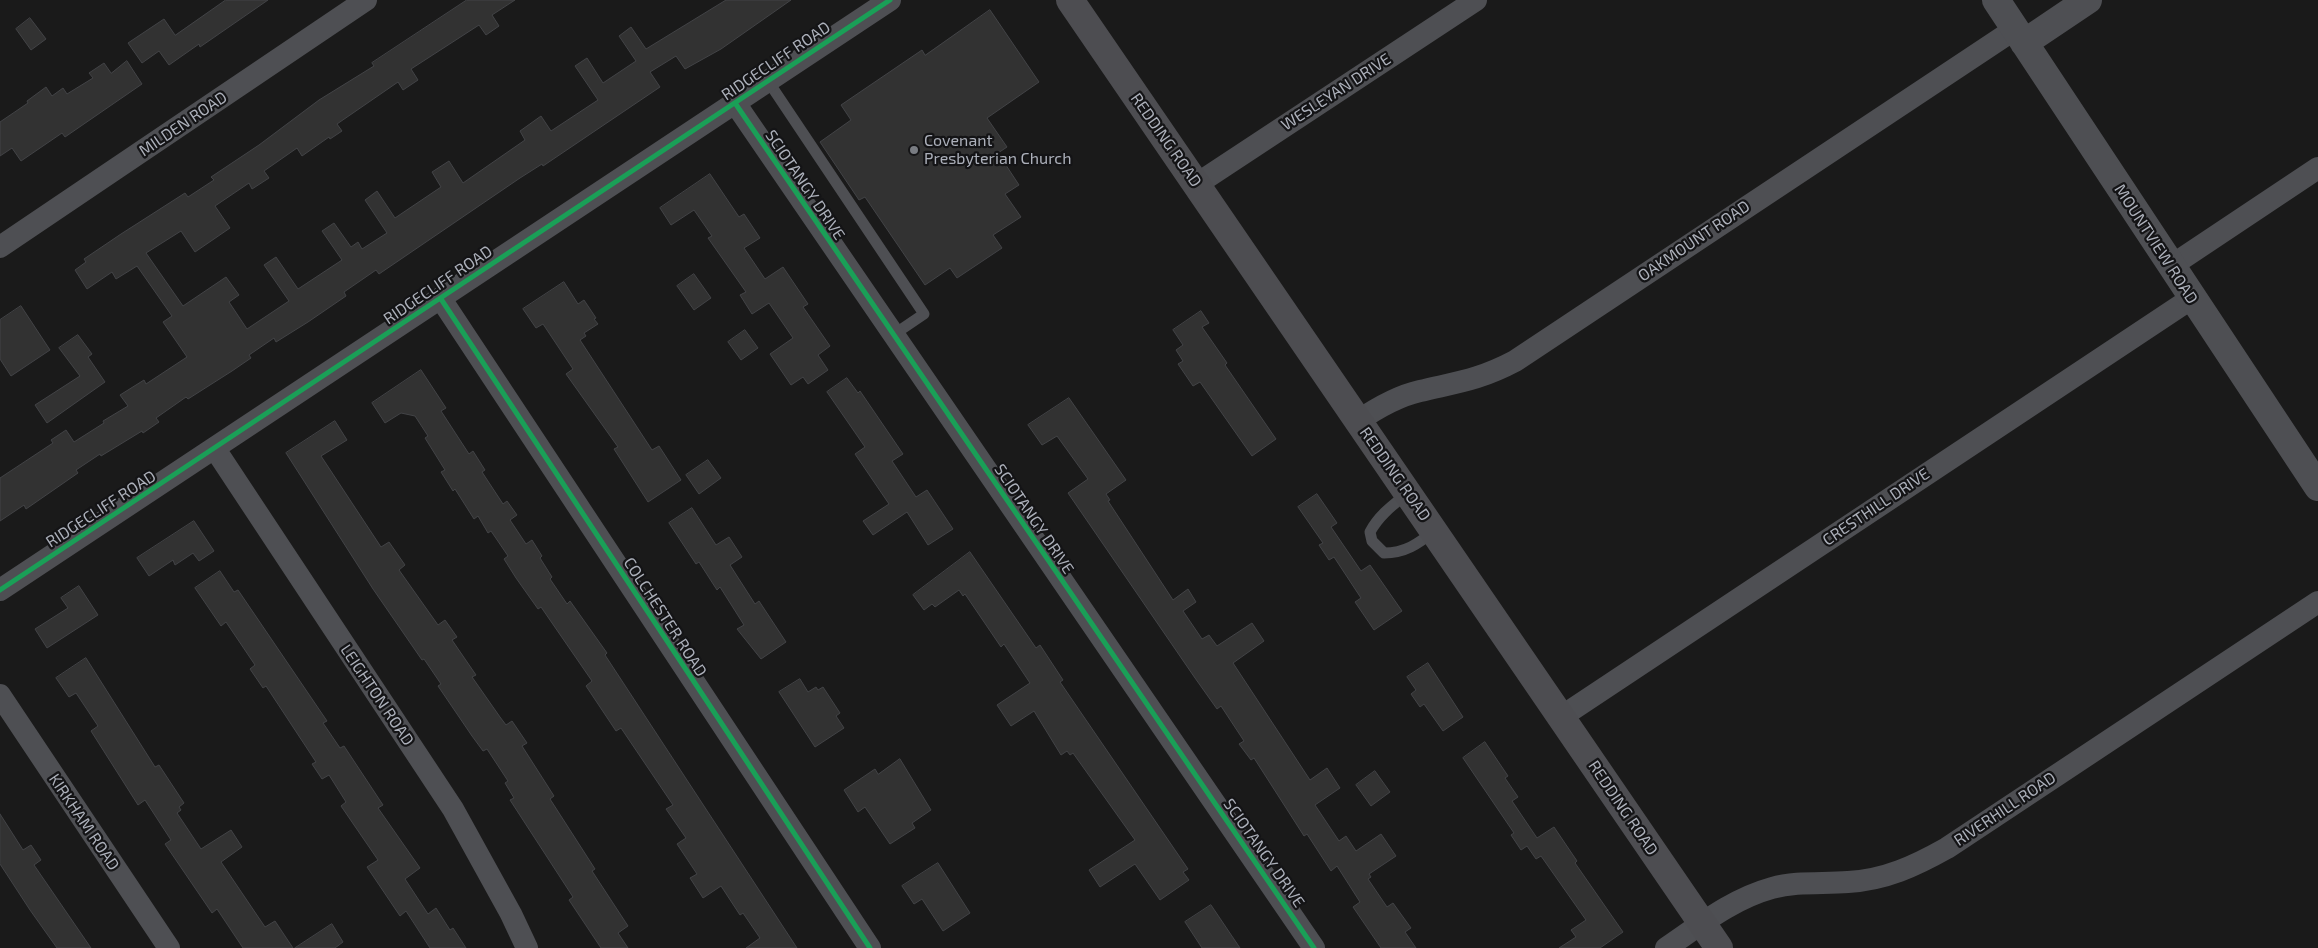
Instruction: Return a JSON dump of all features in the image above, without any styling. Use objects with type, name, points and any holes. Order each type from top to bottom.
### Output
[{"type":"main road","name":"REDDING ROAD","points":[[1070,0],[1719,948]]},
{"type":"street","name":"MILDEN ROAD","points":[[0,247],[366,0]]},
{"type":"street","name":"RIDGECLIFF ROAD","points":[[0,590],[890,0]]},
{"type":"street","name":"WESLEYAN DRIVE","points":[[1197,184],[1476,0]]},
{"type":"street","name":"MOUNTVIEW ROAD","points":[[1996,0],[2192,298],[2317,483]]},
{"type":"street","points":[[2019,36],[2088,0]]},
{"type":"street","name":"OAKMOUNT ROAD","points":[[1358,420],[1390,402],[1419,391],[1472,380],[1492,373],[1515,361],[2019,36]]},
{"type":"street","name":"SCIOTANGY DRIVE","points":[[735,103],[1314,948]]},
{"type":"street","points":[[2171,266],[2318,168]]},
{"type":"street","name":"CRESTHILL DRIVE","points":[[1561,716],[2192,298]]},
{"type":"street","name":"COLCHESTER ROAD","points":[[441,299],[870,948]]},
{"type":"street","name":"LEIGHTON ROAD","points":[[215,449],[453,809],[511,914],[527,948]]},
{"type":"street","name":"RIVERHILL ROAD","points":[[1666,948],[1732,904],[1772,888],[1796,883],[1848,882],[1882,878],[1916,866],[1947,848],[2318,602]]},
{"type":"street","name":"KIRKHAM ROAD","points":[[0,695],[169,948]]},
{"type":"lane","points":[[768,81],[924,314],[893,335]]},
{"type":"lane","points":[[1408,493],[1387,509],[1375,523],[1370,532],[1372,541],[1384,553],[1399,553],[1413,547],[1434,531]]},
{"type":"building","points":[[226,0],[268,0],[200,47],[199,44],[169,65],[159,51],[142,63],[128,43],[164,19],[175,35]]},
{"type":"building","points":[[467,0],[515,0],[492,15],[499,26],[486,35],[479,25],[411,69],[418,80],[403,90],[398,82],[337,124],[342,131],[330,139],[329,137],[302,156],[297,148],[264,171],[269,178],[252,189],[249,183],[215,206],[230,228],[195,252],[181,231],[146,253],[183,306],[226,277],[239,295],[229,302],[247,329],[289,301],[264,265],[276,257],[298,289],[342,260],[322,231],[334,223],[351,247],[358,242],[362,249],[387,233],[365,200],[377,191],[395,218],[441,187],[432,172],[449,161],[463,183],[525,140],[520,131],[541,116],[551,131],[598,100],[575,66],[587,58],[603,83],[636,61],[619,36],[631,27],[646,49],[726,0],[791,0],[721,49],[685,69],[676,56],[650,72],[660,87],[543,166],[542,164],[520,178],[379,274],[376,270],[344,292],[346,296],[308,322],[276,342],[274,338],[249,355],[251,358],[232,371],[188,399],[186,397],[156,418],[159,422],[143,433],[142,431],[101,456],[100,454],[76,470],[78,473],[26,509],[24,505],[0,521],[0,478],[53,443],[51,440],[66,430],[74,442],[104,423],[103,421],[128,406],[120,395],[144,380],[146,384],[187,357],[163,322],[172,316],[137,266],[116,279],[112,272],[87,289],[75,270],[86,262],[84,259],[185,193],[188,197],[214,180],[211,177],[259,145],[319,100],[374,66],[372,63]]},
{"type":"building","name":"Covenant Presbyterian Church","points":[[990,10],[1039,82],[987,118],[1007,147],[998,153],[1019,185],[1005,194],[1021,217],[993,235],[1002,248],[957,278],[950,268],[925,285],[865,197],[859,200],[820,142],[851,120],[841,105],[922,50],[925,55]]},
{"type":"building","points":[[30,18],[46,39],[31,50],[16,29]]},
{"type":"building","points":[[127,61],[142,84],[65,137],[62,133],[21,161],[12,148],[0,156],[0,122],[28,103],[27,101],[46,87],[52,96],[63,88],[67,94],[93,78],[89,73],[104,63],[111,73]]},
{"type":"building","points":[[710,174],[739,217],[744,214],[760,238],[744,248],[765,279],[783,267],[808,304],[803,307],[830,346],[818,355],[828,370],[808,384],[803,377],[791,385],[770,354],[793,338],[769,303],[752,314],[740,295],[746,292],[708,238],[712,236],[694,210],[671,225],[660,208]]},
{"type":"building","points":[[694,274],[711,298],[694,310],[677,286]]},
{"type":"building","points":[[564,282],[578,304],[584,300],[598,324],[584,333],[586,336],[580,340],[652,450],[659,446],[681,480],[648,502],[614,449],[618,447],[566,374],[573,369],[543,324],[536,328],[523,309]]},
{"type":"building","points":[[21,306],[50,350],[11,376],[0,359],[0,320]]},
{"type":"building","points":[[1201,311],[1209,323],[1202,327],[1227,363],[1225,365],[1276,439],[1252,456],[1200,382],[1193,386],[1178,364],[1183,361],[1176,350],[1183,345],[1173,330]]},
{"type":"building","points":[[745,330],[758,348],[741,360],[728,342]]},
{"type":"building","points":[[78,335],[92,354],[88,357],[105,382],[47,423],[35,405],[80,376],[59,348]]},
{"type":"building","points":[[421,370],[446,408],[441,411],[469,454],[473,451],[485,470],[482,472],[503,504],[507,501],[517,515],[510,520],[526,544],[532,540],[542,556],[540,558],[552,577],[550,579],[567,604],[570,601],[607,653],[605,655],[797,948],[746,948],[760,938],[743,913],[740,915],[721,886],[703,898],[690,878],[697,874],[677,844],[686,838],[666,809],[673,805],[621,728],[616,731],[586,686],[592,681],[541,607],[538,609],[516,578],[504,559],[508,556],[491,531],[488,533],[478,516],[474,519],[455,489],[453,491],[441,472],[445,470],[425,438],[428,436],[415,416],[401,413],[385,423],[372,403]]},
{"type":"building","points":[[847,378],[858,393],[860,391],[903,454],[892,461],[916,497],[927,490],[953,529],[928,545],[907,512],[873,535],[863,521],[889,504],[855,454],[865,447],[827,392]]},
{"type":"building","points":[[1069,398],[1126,480],[1106,494],[1110,500],[1108,501],[1173,600],[1188,589],[1196,602],[1183,611],[1202,639],[1209,635],[1217,646],[1252,623],[1264,641],[1233,663],[1310,780],[1327,768],[1340,788],[1315,805],[1339,841],[1346,836],[1356,851],[1381,834],[1396,856],[1369,874],[1371,877],[1368,879],[1387,907],[1393,903],[1411,928],[1405,932],[1416,948],[1381,948],[1353,907],[1360,902],[1337,866],[1331,871],[1307,834],[1304,836],[1254,758],[1251,760],[1239,744],[1244,741],[1221,706],[1217,709],[1068,493],[1088,479],[1057,436],[1042,445],[1028,425]]},
{"type":"building","points":[[335,421],[347,440],[321,456],[381,547],[389,542],[405,565],[399,570],[438,625],[445,620],[457,637],[452,640],[476,675],[472,677],[500,717],[506,725],[512,721],[527,743],[522,746],[554,796],[550,799],[595,869],[592,871],[628,926],[618,933],[628,948],[601,948],[569,900],[573,897],[510,800],[514,798],[505,783],[508,781],[487,749],[483,751],[438,686],[441,684],[373,589],[286,453]]},
{"type":"building","points":[[708,460],[721,478],[699,494],[686,475]]},
{"type":"building","points":[[1317,494],[1337,523],[1331,527],[1361,571],[1370,565],[1402,611],[1374,630],[1355,602],[1361,598],[1334,557],[1329,560],[1319,545],[1323,543],[1298,507]]},
{"type":"building","points":[[692,508],[716,545],[729,537],[742,557],[730,565],[755,604],[759,601],[786,642],[761,659],[737,629],[744,625],[720,587],[717,590],[699,562],[696,564],[669,523]]},
{"type":"building","points":[[194,521],[214,551],[199,561],[193,553],[175,565],[173,560],[149,576],[137,558]]},
{"type":"building","points":[[970,552],[1036,648],[1040,645],[1063,680],[1060,682],[1188,869],[1183,872],[1189,880],[1160,900],[1135,864],[1100,887],[1089,870],[1135,840],[1073,753],[1070,755],[1067,751],[1061,755],[1034,711],[1011,726],[997,705],[1030,683],[1004,644],[1001,647],[965,594],[963,596],[959,590],[935,607],[932,604],[924,610],[913,595]]},
{"type":"building","points":[[220,571],[234,592],[238,590],[327,721],[323,723],[340,748],[344,746],[383,805],[378,808],[420,868],[405,879],[428,914],[436,908],[450,930],[453,928],[466,948],[430,948],[406,911],[400,916],[367,867],[378,860],[341,806],[346,802],[329,775],[322,779],[312,764],[316,762],[266,686],[263,688],[250,669],[255,665],[226,622],[221,626],[195,588]]},
{"type":"building","points":[[79,586],[98,615],[47,648],[35,629],[68,608],[61,598]]},
{"type":"building","points":[[86,658],[155,767],[159,765],[184,803],[179,807],[181,810],[177,813],[201,849],[231,830],[242,847],[221,862],[265,927],[275,921],[293,948],[243,948],[217,909],[212,913],[165,844],[171,840],[145,800],[138,805],[91,731],[98,726],[76,693],[69,697],[56,678]]},
{"type":"building","points":[[1428,663],[1463,717],[1443,731],[1424,704],[1420,707],[1411,694],[1416,690],[1407,677]]},
{"type":"building","points":[[800,679],[808,692],[816,687],[818,690],[823,687],[840,713],[836,716],[844,728],[815,747],[779,692]]},
{"type":"building","points":[[1485,742],[1508,776],[1505,778],[1518,797],[1512,801],[1537,838],[1554,827],[1577,861],[1575,863],[1623,932],[1600,948],[1559,948],[1576,937],[1571,930],[1586,920],[1541,856],[1536,859],[1527,846],[1521,850],[1511,835],[1514,833],[1463,758]]},
{"type":"building","points":[[900,759],[931,810],[912,823],[915,828],[890,844],[865,807],[858,812],[844,790],[875,769],[878,774]]},
{"type":"building","points":[[1375,771],[1390,792],[1371,806],[1356,785]]},
{"type":"building","points":[[0,814],[23,850],[31,845],[41,860],[34,865],[91,948],[57,948],[30,910],[0,864]]},
{"type":"building","points":[[938,863],[970,913],[943,931],[922,899],[914,904],[902,886]]},
{"type":"building","points":[[1211,905],[1240,948],[1202,948],[1185,922]]},
{"type":"building","points":[[332,924],[343,942],[335,948],[295,948]]},
{"type":"cycle path","points":[[0,590],[890,0]]},
{"type":"cycle path","points":[[735,103],[1314,948]]},
{"type":"cycle path","points":[[441,299],[870,948]]},
{"type":"place","name":"Covenant Presbyterian Church","points":[[914,150]]}]
